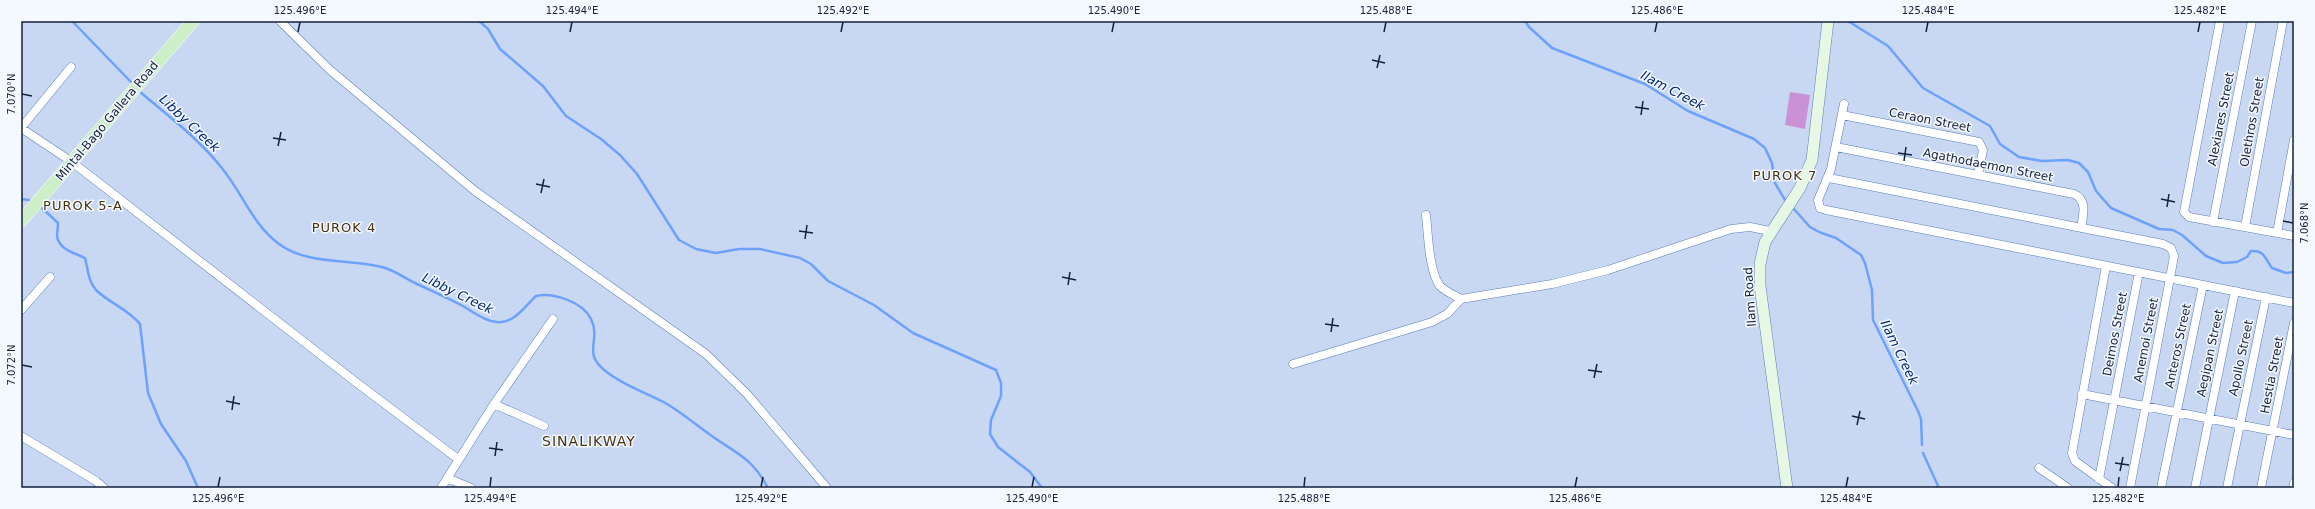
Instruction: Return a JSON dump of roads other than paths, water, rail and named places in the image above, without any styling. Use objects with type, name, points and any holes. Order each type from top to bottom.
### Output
[{"type":"main road","name":"Mintal-Bago Gallera Road","points":[[21,221],[192,21]]},
{"type":"street","points":[[280,21],[330,70],[475,191],[706,354],[747,394],[827,488]]},
{"type":"street","name":"Ilam Road","points":[[1787,488],[1759,274],[1762,252],[1770,231],[1800,188],[1812,160],[1828,21]]},
{"type":"street","points":[[2220,21],[2184,212],[2189,217],[2294,236]]},
{"type":"street","name":"Alexiares Street","points":[[2213,222],[2252,21]]},
{"type":"street","name":"Olethros Street","points":[[2245,227],[2283,21]]},
{"type":"street","points":[[71,66],[21,128],[72,162],[356,383],[458,459]]},
{"type":"street","points":[[1844,104],[1829,178],[1818,200],[1820,208],[2294,303]]},
{"type":"street","name":"Ceraon Street","points":[[1842,115],[1979,142],[1982,150],[1978,175]]},
{"type":"street","points":[[2277,233],[2294,140]]},
{"type":"street","name":"Agathodaemon Street","points":[[1836,147],[2079,196],[2084,206],[2081,228]]},
{"type":"street","name":"Anemoi Street","points":[[1829,178],[2167,245],[2171,248],[2174,256],[2130,488]]},
{"type":"street","points":[[1426,215],[1434,275],[1444,289],[1461,299]]},
{"type":"street","points":[[1293,364],[1432,322],[1447,314],[1461,299],[1552,284],[1608,270],[1731,228],[1750,226],[1770,231]]},
{"type":"street","points":[[2106,266],[2072,448],[2073,457],[2112,488]]},
{"type":"street","name":"Deimos Street","points":[[2099,479],[2139,272]]},
{"type":"street","points":[[21,310],[50,277]]},
{"type":"street","name":"Anteros Street","points":[[2161,488],[2203,285]]},
{"type":"street","name":"Aegipan Street","points":[[2195,488],[2235,291]]},
{"type":"street","name":"Apollo Street","points":[[2227,488],[2266,297]]},
{"type":"street","points":[[441,488],[494,404],[553,319]]},
{"type":"street","name":"Hestia Street","points":[[2262,488],[2294,323]]},
{"type":"street","points":[[2082,394],[2294,435]]},
{"type":"street","points":[[494,404],[544,426]]},
{"type":"street","points":[[21,436],[96,481],[104,488]]},
{"type":"street","points":[[2039,468],[2068,488]]},
{"type":"street","points":[[447,478],[471,488]]},
{"type":"street","points":[[2293,488],[2294,483]]},
{"type":"waterway","name":"Libby Creek","points":[[72,21],[131,82]]},
{"type":"waterway","points":[[479,21],[488,29],[500,49],[543,86],[566,116],[601,139],[620,155],[637,174],[679,240],[696,249],[716,253],[739,249],[760,249],[800,258],[811,264],[828,281],[874,305],[913,333],[996,370],[1001,383],[1001,396],[991,420],[990,434],[998,447],[1030,472],[1042,488]]},
{"type":"waterway","name":"Ilam Creek","points":[[1525,21],[1529,27],[1552,48],[1645,84],[1688,111],[1754,139],[1765,148],[1772,163],[1775,183],[1785,200]]},
{"type":"waterway","points":[[1848,21],[1888,46],[1923,88],[1990,126],[2000,144],[2019,157],[2042,161],[2068,160],[2079,163],[2088,172],[2096,191],[2111,208],[2159,229],[2173,230],[2182,235],[2206,256],[2223,263],[2237,262],[2247,257],[2251,251],[2256,251],[2264,256],[2272,268],[2286,273],[2294,272]]},
{"type":"waterway","name":"Libby Creek","points":[[139,91],[182,127],[212,156],[228,177],[254,217],[279,244],[303,256],[372,265],[389,269],[455,302],[483,318],[497,322],[509,320],[519,314],[536,296],[543,295],[559,297],[575,303],[587,313],[591,319],[594,327],[593,353],[600,366],[622,382],[673,407],[742,456],[756,469],[768,488]]},
{"type":"waterway","points":[[21,199],[29,200]]},
{"type":"waterway","points":[[42,208],[58,223],[57,236],[61,245],[64,248],[85,258],[90,279],[96,290],[101,295],[130,314],[140,324],[148,393],[161,424],[186,461],[198,488]]},
{"type":"waterway","name":"Ilam Creek","points":[[1793,208],[1810,227],[1836,238],[1861,255],[1865,263],[1872,290],[1873,320],[1918,411],[1921,419],[1922,445]]},
{"type":"waterway","name":"Ilam Creek","points":[[1923,453],[1939,488]]},
{"type":"district","name":"PUROK 7","points":[[1785,175]]},
{"type":"district","name":"PUROK 5-A","points":[[83,205]]},
{"type":"district","name":"PUROK 4","points":[[344,227]]},
{"type":"district","name":"SINALIKWAY","points":[[589,441]]}]
